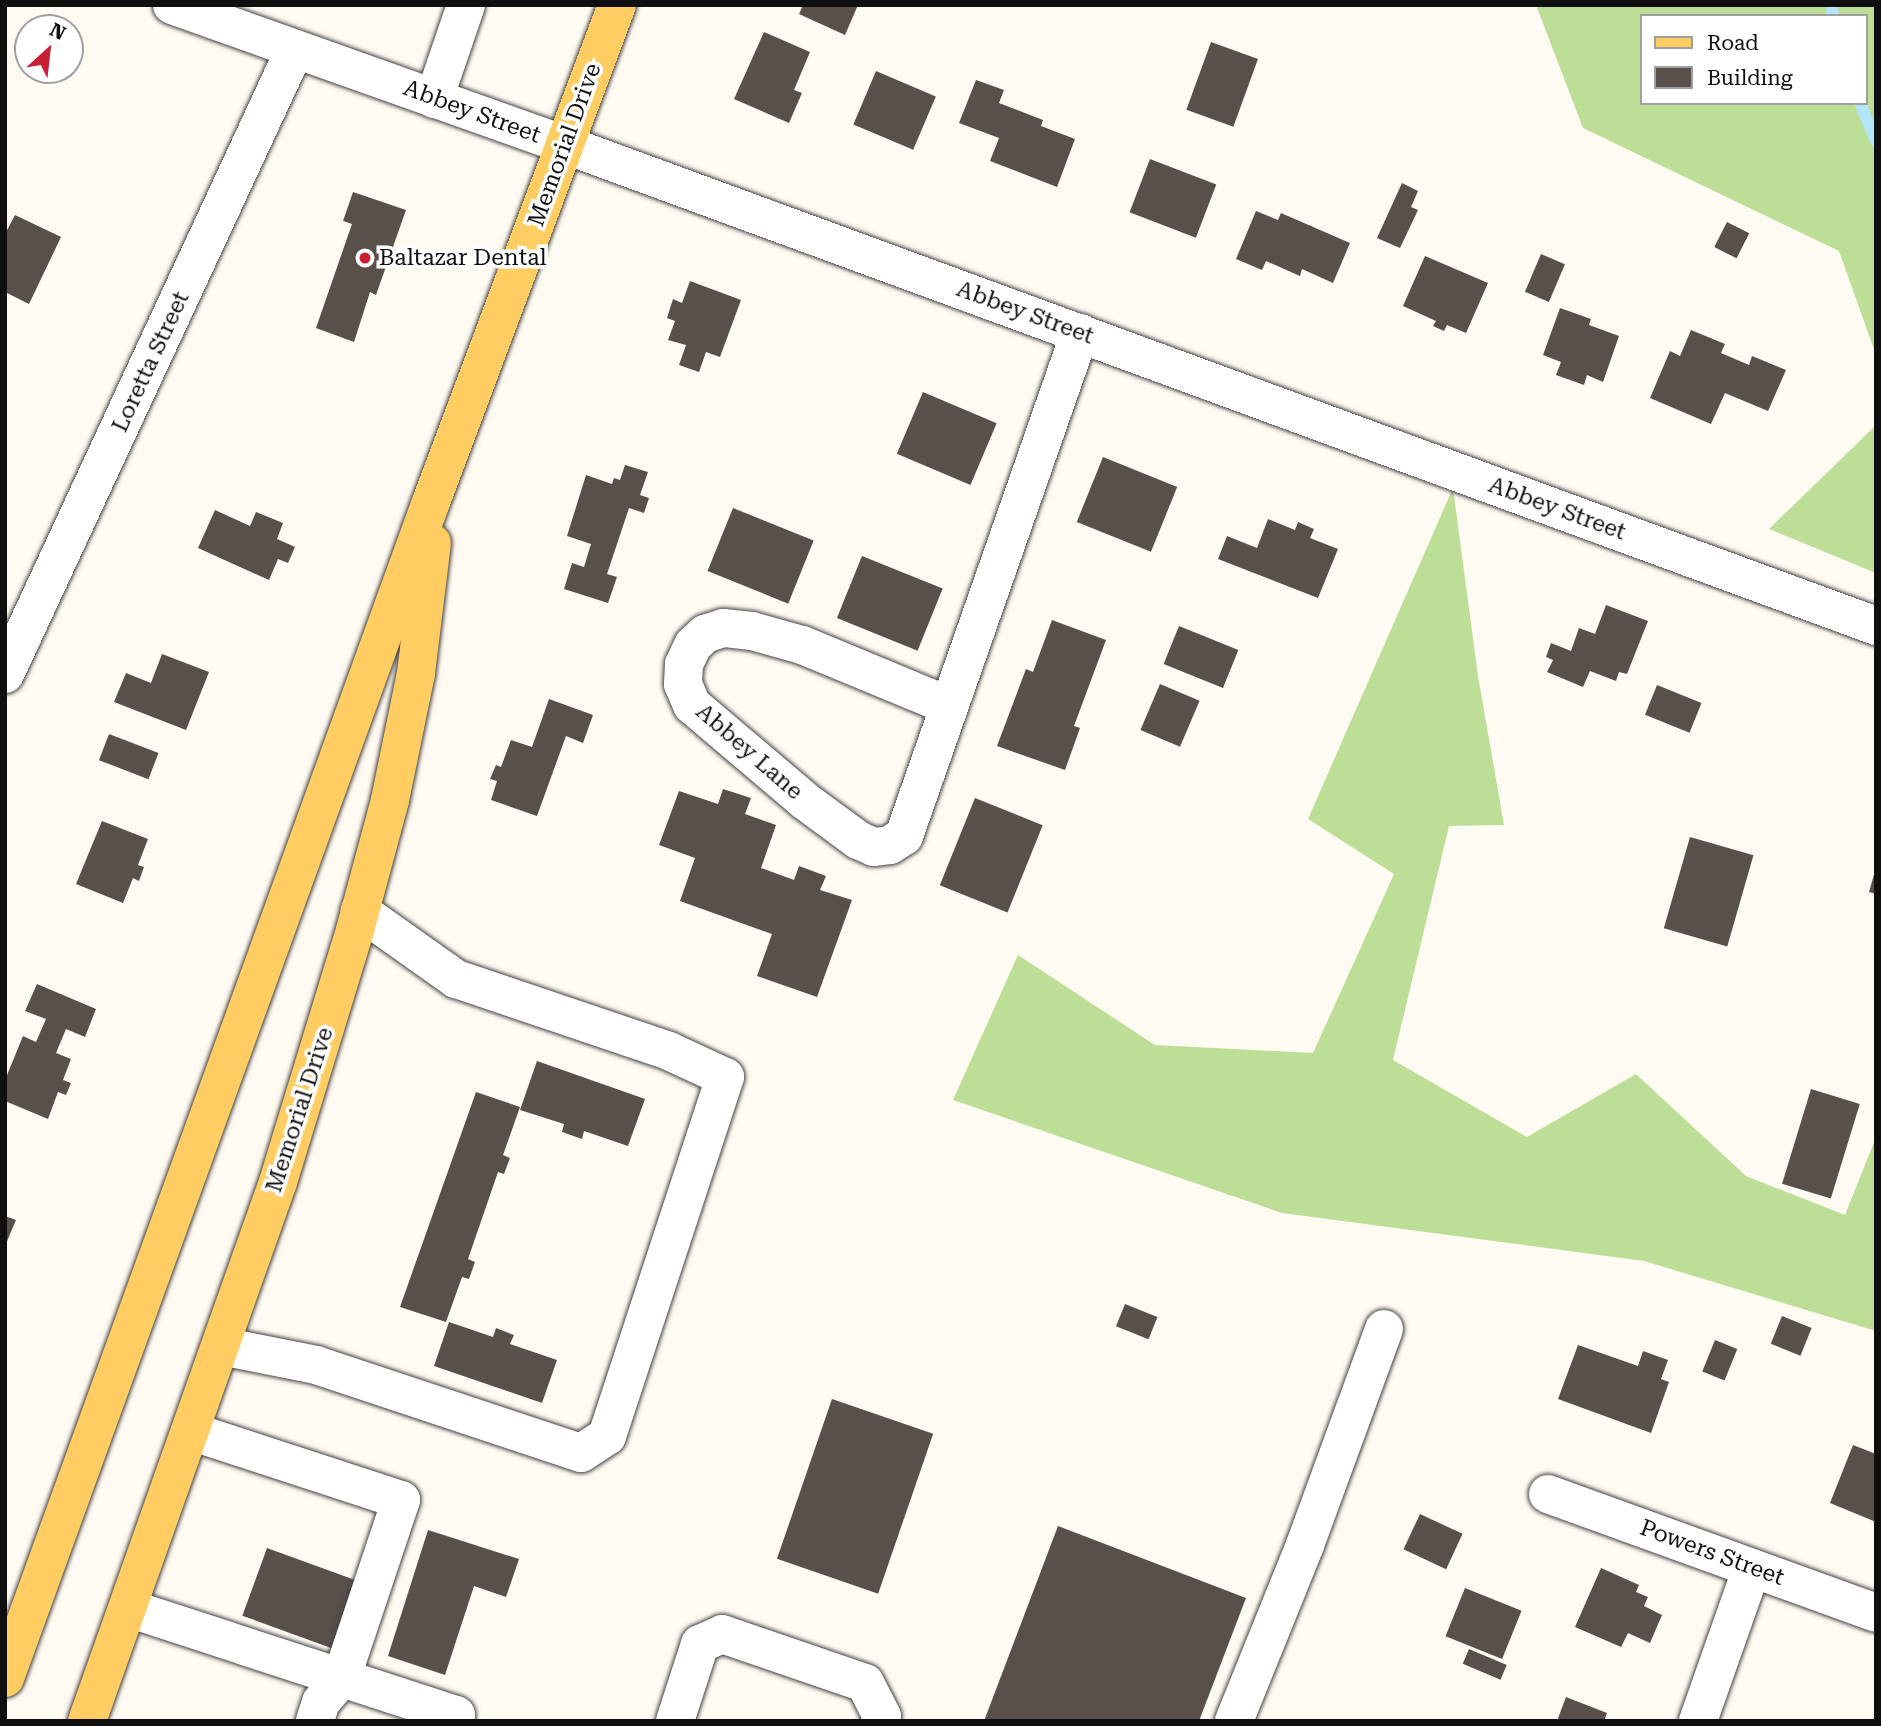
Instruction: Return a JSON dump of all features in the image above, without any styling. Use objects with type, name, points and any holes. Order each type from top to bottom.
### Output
[{"type":"main road","name":"Memorial Drive","points":[[5,1678],[439,481],[617,5]]},
{"type":"main road","name":"Memorial Drive","points":[[88,1721],[278,1182],[360,911],[390,800],[416,673],[439,481]]},
{"type":"street","name":"Abbey Street","points":[[172,5],[265,21],[295,49],[566,145],[1876,626]]},
{"type":"street","points":[[434,99],[466,5]]},
{"type":"street","name":"Loretta Street","points":[[5,674],[295,49]]},
{"type":"street","name":"Abbey Lane","points":[[947,705],[802,645],[752,631],[723,628],[705,634],[693,645],[684,664],[683,684],[692,705],[805,801],[858,840],[874,847],[890,845],[904,836],[947,705],[1080,333]]},
{"type":"street","points":[[221,1346],[316,1366],[581,1453],[607,1436],[725,1077],[669,1051],[456,979],[360,911]]},
{"type":"street","points":[[1234,1721],[1304,1545],[1384,1329]]},
{"type":"street","points":[[190,1431],[401,1500],[341,1679],[321,1702],[315,1721]]},
{"type":"street","name":"Powers Street","points":[[1548,1494],[1876,1612]]},
{"type":"street","points":[[1698,1721],[1752,1568]]},
{"type":"street","points":[[128,1608],[456,1715],[454,1721]]},
{"type":"street","points":[[675,1721],[700,1644],[722,1634],[865,1683],[882,1716],[880,1721]]},
{"type":"green space","points":[[1536,5],[1876,5],[1876,355],[1839,251],[1583,128]]},
{"type":"green space","points":[[1876,425],[1876,573],[1769,529]]},
{"type":"green space","points":[[1453,488],[1478,676],[1504,825],[1449,826],[1393,1060],[1527,1137],[1636,1074],[1746,1176],[1845,1215],[1876,1137],[1876,1331],[1644,1261],[1282,1213],[953,1100],[1018,955],[1155,1045],[1313,1053],[1394,874],[1308,819]]},
{"type":"building","points":[[803,5],[858,5],[845,35],[799,14]]},
{"type":"building","points":[[764,32],[810,52],[794,90],[802,93],[789,123],[734,99]]},
{"type":"building","points":[[1211,42],[1258,59],[1233,127],[1186,110]]},
{"type":"building","points":[[876,71],[936,96],[913,150],[853,124]]},
{"type":"building","points":[[976,80],[1004,90],[999,103],[1043,120],[1041,126],[1075,139],[1057,187],[990,161],[999,138],[959,123]]},
{"type":"building","points":[[1150,159],[1216,184],[1196,238],[1130,212]]},
{"type":"building","points":[[1402,183],[1418,191],[1411,207],[1418,210],[1400,248],[1377,238]]},
{"type":"building","name":"Baltazar Dental","points":[[353,192],[406,210],[376,295],[370,292],[354,342],[316,328],[352,224],[343,221]]},
{"type":"building","points":[[1256,211],[1278,220],[1281,213],[1350,243],[1333,283],[1302,269],[1300,276],[1266,261],[1262,270],[1236,259]]},
{"type":"building","points":[[15,215],[61,237],[29,304],[5,292],[5,234]]},
{"type":"building","points":[[1727,222],[1749,233],[1737,258],[1714,247]]},
{"type":"building","points":[[1541,254],[1565,264],[1549,302],[1525,292]]},
{"type":"building","points":[[1425,256],[1488,283],[1466,333],[1447,325],[1444,331],[1433,326],[1436,321],[1403,306]]},
{"type":"building","points":[[690,281],[741,300],[720,357],[706,352],[699,372],[679,365],[686,345],[668,340],[675,321],[667,318],[673,299],[682,303]]},
{"type":"building","points":[[1560,308],[1591,319],[1589,325],[1619,336],[1603,382],[1587,375],[1584,385],[1556,375],[1561,362],[1543,355]]},
{"type":"building","points":[[1691,330],[1725,344],[1721,353],[1749,365],[1752,356],[1786,370],[1768,411],[1725,393],[1711,424],[1650,398],[1670,351],[1680,356]]},
{"type":"building","points":[[923,392],[997,423],[970,485],[897,454]]},
{"type":"building","points":[[1103,457],[1177,487],[1151,552],[1077,522]]},
{"type":"building","points":[[625,465],[648,472],[640,495],[649,498],[644,513],[629,508],[607,574],[617,577],[608,603],[564,589],[572,563],[584,567],[591,544],[567,536],[586,475],[612,484],[614,478],[620,480]]},
{"type":"building","points":[[733,508],[814,541],[788,604],[708,571]]},
{"type":"building","points":[[215,510],[250,526],[256,512],[283,523],[277,539],[295,547],[288,563],[278,559],[269,580],[198,548]]},
{"type":"building","points":[[1268,519],[1295,530],[1298,522],[1314,529],[1310,538],[1338,549],[1318,598],[1218,559],[1227,536],[1257,548]]},
{"type":"building","points":[[862,556],[943,589],[918,651],[837,618]]},
{"type":"building","points":[[1606,605],[1648,621],[1627,674],[1619,672],[1616,681],[1590,671],[1583,687],[1547,672],[1553,660],[1546,657],[1551,643],[1571,651],[1579,628],[1595,634]]},
{"type":"building","points":[[1052,620],[1106,640],[1074,726],[1080,728],[1065,770],[997,746],[1026,669],[1033,672]]},
{"type":"building","points":[[1179,626],[1238,650],[1223,688],[1164,664]]},
{"type":"building","points":[[162,654],[209,672],[186,730],[114,702],[126,673],[151,683]]},
{"type":"building","points":[[1160,684],[1200,701],[1180,747],[1140,730]]},
{"type":"building","points":[[1657,685],[1702,703],[1690,733],[1645,715]]},
{"type":"building","points":[[549,699],[593,715],[583,743],[566,736],[537,816],[491,800],[497,781],[490,779],[496,765],[501,767],[511,740],[532,747]]},
{"type":"building","points":[[109,734],[158,753],[148,779],[99,760]]},
{"type":"building","points":[[723,789],[751,798],[745,814],[776,825],[761,868],[794,880],[799,866],[826,876],[820,890],[852,900],[817,997],[757,976],[772,934],[680,901],[695,858],[659,845],[679,791],[718,804]]},
{"type":"building","points":[[975,798],[1043,825],[1007,913],[940,885]]},
{"type":"building","points":[[102,821],[148,839],[138,865],[144,867],[139,881],[133,878],[123,903],[76,884]]},
{"type":"building","points":[[1690,837],[1753,855],[1727,947],[1664,928]]},
{"type":"building","points":[[1876,871],[1876,894],[1869,892]]},
{"type":"building","points":[[37,984],[96,1009],[85,1037],[66,1029],[56,1053],[71,1059],[63,1080],[71,1083],[66,1095],[58,1092],[48,1119],[5,1101],[5,1080],[23,1036],[36,1042],[46,1019],[25,1011]]},
{"type":"building","points":[[537,1061],[645,1099],[628,1146],[584,1131],[582,1139],[562,1132],[564,1124],[520,1110]]},
{"type":"building","points":[[1811,1089],[1860,1104],[1831,1199],[1782,1184]]},
{"type":"building","points":[[476,1092],[520,1107],[503,1155],[510,1158],[504,1174],[498,1172],[468,1259],[475,1262],[469,1279],[462,1277],[446,1322],[400,1307]]},
{"type":"building","points":[[5,1216],[16,1220],[5,1246]]},
{"type":"building","points":[[1125,1304],[1157,1317],[1148,1339],[1116,1326]]},
{"type":"building","points":[[1782,1316],[1812,1328],[1800,1356],[1771,1344]]},
{"type":"building","points":[[449,1322],[493,1337],[496,1328],[514,1335],[510,1344],[557,1360],[542,1403],[434,1366]]},
{"type":"building","points":[[1715,1340],[1737,1349],[1725,1381],[1702,1372]]},
{"type":"building","points":[[1578,1345],[1638,1366],[1643,1351],[1668,1360],[1661,1379],[1669,1382],[1651,1433],[1558,1399]]},
{"type":"building","points":[[832,1399],[933,1434],[878,1594],[777,1559]]},
{"type":"building","points":[[1853,1445],[1876,1454],[1876,1522],[1830,1503]]},
{"type":"building","points":[[1420,1514],[1463,1534],[1446,1569],[1404,1549]]},
{"type":"building","points":[[1058,1526],[1246,1598],[1199,1721],[984,1721]]},
{"type":"building","points":[[428,1530],[519,1559],[506,1597],[474,1586],[445,1675],[388,1656]]},
{"type":"building","points":[[267,1548],[359,1582],[334,1649],[242,1616]]},
{"type":"building","points":[[1601,1568],[1639,1585],[1636,1592],[1648,1597],[1644,1606],[1662,1615],[1650,1643],[1628,1633],[1621,1647],[1575,1627]]},
{"type":"building","points":[[1465,1588],[1522,1611],[1502,1659],[1446,1636]]},
{"type":"building","points":[[1469,1649],[1507,1665],[1500,1680],[1463,1664]]},
{"type":"building","points":[[1566,1697],[1607,1713],[1604,1721],[1557,1721]]},
{"type":"waterway","points":[[1832,5],[1833,14]]},
{"type":"waterway","points":[[1861,105],[1876,141]]},
{"type":"place","name":"Baltazar Dental","points":[[365,258]]}]
